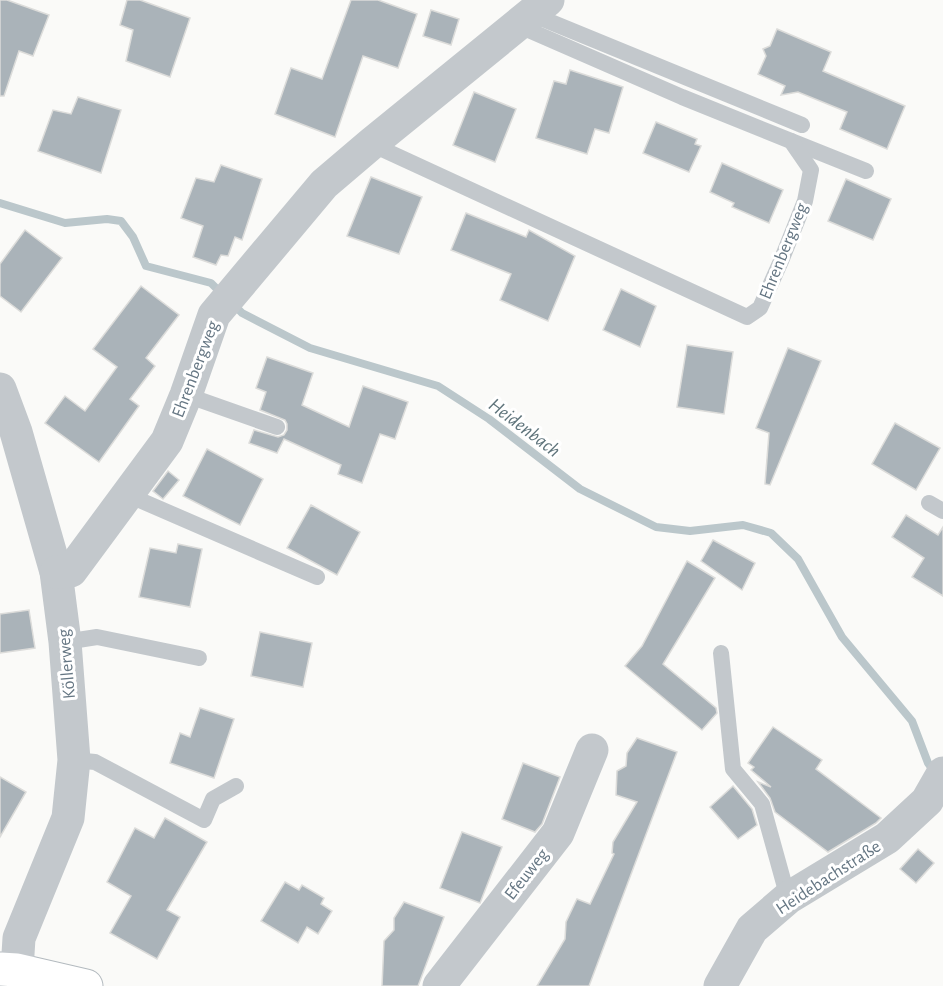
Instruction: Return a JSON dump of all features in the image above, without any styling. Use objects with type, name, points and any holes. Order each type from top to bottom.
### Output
[{"type":"main road","points":[[9,951],[86,986]]},
{"type":"street","name":"Ehrenbergweg","points":[[56,572],[71,571],[167,441],[214,315],[324,184],[532,13]]},
{"type":"street","name":"Köllerweg","points":[[0,388],[16,432],[56,572],[65,642],[74,760],[68,818],[9,951]]},
{"type":"street","name":"Efeuweg","points":[[440,986],[558,833],[592,750]]},
{"type":"street","name":"Heidebachstraße","points":[[720,986],[752,929],[788,898],[887,838],[927,801],[943,773]]},
{"type":"lane","points":[[532,13],[802,125]]},
{"type":"lane","points":[[532,13],[682,97],[866,171]]},
{"type":"lane","name":"Ehrenbergweg","points":[[371,144],[747,317],[760,308],[804,201],[811,170],[791,141]]},
{"type":"lane","points":[[186,395],[277,427]]},
{"type":"lane","points":[[128,495],[317,577]]},
{"type":"lane","points":[[65,642],[98,637],[199,658]]},
{"type":"lane","points":[[721,653],[733,769],[762,804],[788,898]]},
{"type":"lane","points":[[74,760],[95,762],[204,820],[213,799],[236,786]]},
{"type":"building","points":[[0,0],[7,0],[49,15],[33,56],[19,51],[4,96],[0,96]]},
{"type":"building","points":[[127,0],[140,0],[190,18],[170,77],[126,61],[133,30],[120,25]]},
{"type":"building","points":[[351,0],[378,0],[417,14],[398,68],[363,56],[335,137],[275,114],[291,68],[322,79]]},
{"type":"building","points":[[431,10],[459,19],[451,45],[423,36]]},
{"type":"building","points":[[777,29],[831,52],[823,71],[905,106],[887,149],[840,129],[847,112],[798,92],[781,95],[785,86],[758,74],[766,56],[763,49],[770,46]]},
{"type":"building","points":[[570,70],[623,87],[609,133],[595,129],[587,154],[536,138],[554,81],[566,84]]},
{"type":"building","points":[[474,92],[516,109],[495,162],[453,145]]},
{"type":"building","points":[[78,97],[121,110],[101,173],[38,151],[53,110],[71,114]]},
{"type":"building","points":[[656,122],[697,139],[695,144],[701,146],[689,172],[643,153]]},
{"type":"building","points":[[722,163],[783,190],[769,223],[732,207],[734,203],[710,192]]},
{"type":"building","points":[[221,165],[262,179],[242,240],[235,237],[228,256],[221,255],[216,265],[193,257],[203,226],[181,218],[196,178],[214,182]]},
{"type":"building","points":[[371,177],[422,197],[399,254],[347,236]]},
{"type":"building","points":[[846,179],[891,199],[873,240],[828,221]]},
{"type":"building","points":[[466,213],[526,237],[529,230],[575,256],[548,321],[500,300],[511,274],[451,250]]},
{"type":"building","points":[[25,230],[62,258],[21,312],[0,296],[0,264]]},
{"type":"building","points":[[141,286],[179,315],[146,358],[155,366],[130,399],[139,406],[99,462],[45,423],[65,396],[85,411],[117,367],[93,349]]},
{"type":"building","points":[[621,289],[656,306],[640,347],[603,330]]},
{"type":"building","points":[[687,345],[733,352],[724,414],[677,407]]},
{"type":"building","points":[[788,348],[821,361],[770,485],[765,484],[769,433],[756,428]]},
{"type":"building","points":[[267,357],[313,373],[302,405],[349,427],[363,386],[408,402],[395,439],[380,434],[362,483],[338,474],[341,465],[284,439],[277,453],[249,443],[254,430],[278,437],[284,435],[287,430],[285,420],[260,410],[266,392],[256,388]]},
{"type":"building","points":[[895,423],[940,448],[916,490],[872,464]]},
{"type":"building","points":[[207,449],[263,479],[240,525],[183,496]]},
{"type":"building","points":[[168,471],[179,480],[163,499],[153,491]]},
{"type":"building","points":[[311,505],[360,532],[337,575],[287,548]]},
{"type":"building","points":[[906,515],[938,535],[943,527],[943,596],[912,577],[924,558],[892,537]]},
{"type":"building","points":[[713,540],[755,563],[742,590],[701,561]]},
{"type":"building","points":[[178,544],[202,549],[190,607],[139,597],[150,548],[176,553]]},
{"type":"building","points":[[687,561],[715,578],[663,664],[716,708],[717,713],[702,730],[625,666],[642,646]]},
{"type":"building","points":[[29,610],[35,648],[0,653],[0,614]]},
{"type":"building","points":[[260,632],[312,643],[303,687],[251,676]]},
{"type":"building","points":[[200,708],[234,719],[214,778],[170,763],[180,733],[190,737]]},
{"type":"building","points":[[773,727],[822,760],[816,769],[881,818],[828,852],[775,812],[770,798],[758,782],[771,787],[751,770],[754,767],[748,763]]},
{"type":"building","points":[[637,738],[677,752],[589,986],[537,986],[565,939],[566,922],[577,899],[590,904],[614,854],[612,853],[613,842],[637,802],[616,795],[617,771],[626,766],[627,753]]},
{"type":"building","points":[[523,763],[560,777],[542,824],[535,832],[502,819]]},
{"type":"building","points":[[0,777],[26,792],[0,837]]},
{"type":"building","points":[[733,786],[752,809],[757,825],[738,839],[710,807]]},
{"type":"building","points":[[165,818],[207,842],[167,910],[180,917],[157,959],[110,933],[131,896],[107,882],[135,828],[154,838]]},
{"type":"building","points":[[462,832],[502,847],[480,903],[440,888]]},
{"type":"building","points":[[918,849],[934,863],[916,883],[900,869]]},
{"type":"building","points":[[285,882],[299,890],[302,885],[324,898],[321,904],[332,911],[318,934],[307,927],[298,943],[261,921]]},
{"type":"building","points":[[404,902],[444,917],[418,986],[382,986],[384,941],[394,930],[394,918]]},
{"type":"waterway","name":"Heidenbach","points":[[0,203],[65,223],[107,219],[121,221],[133,237],[146,266],[211,283],[223,295]]},
{"type":"waterway","name":"Heidenbach","points":[[233,304],[242,313],[310,348],[438,386],[489,419],[580,489],[656,527],[690,531],[743,525],[771,533],[798,559],[842,637],[912,721],[928,763],[935,773]]}]
